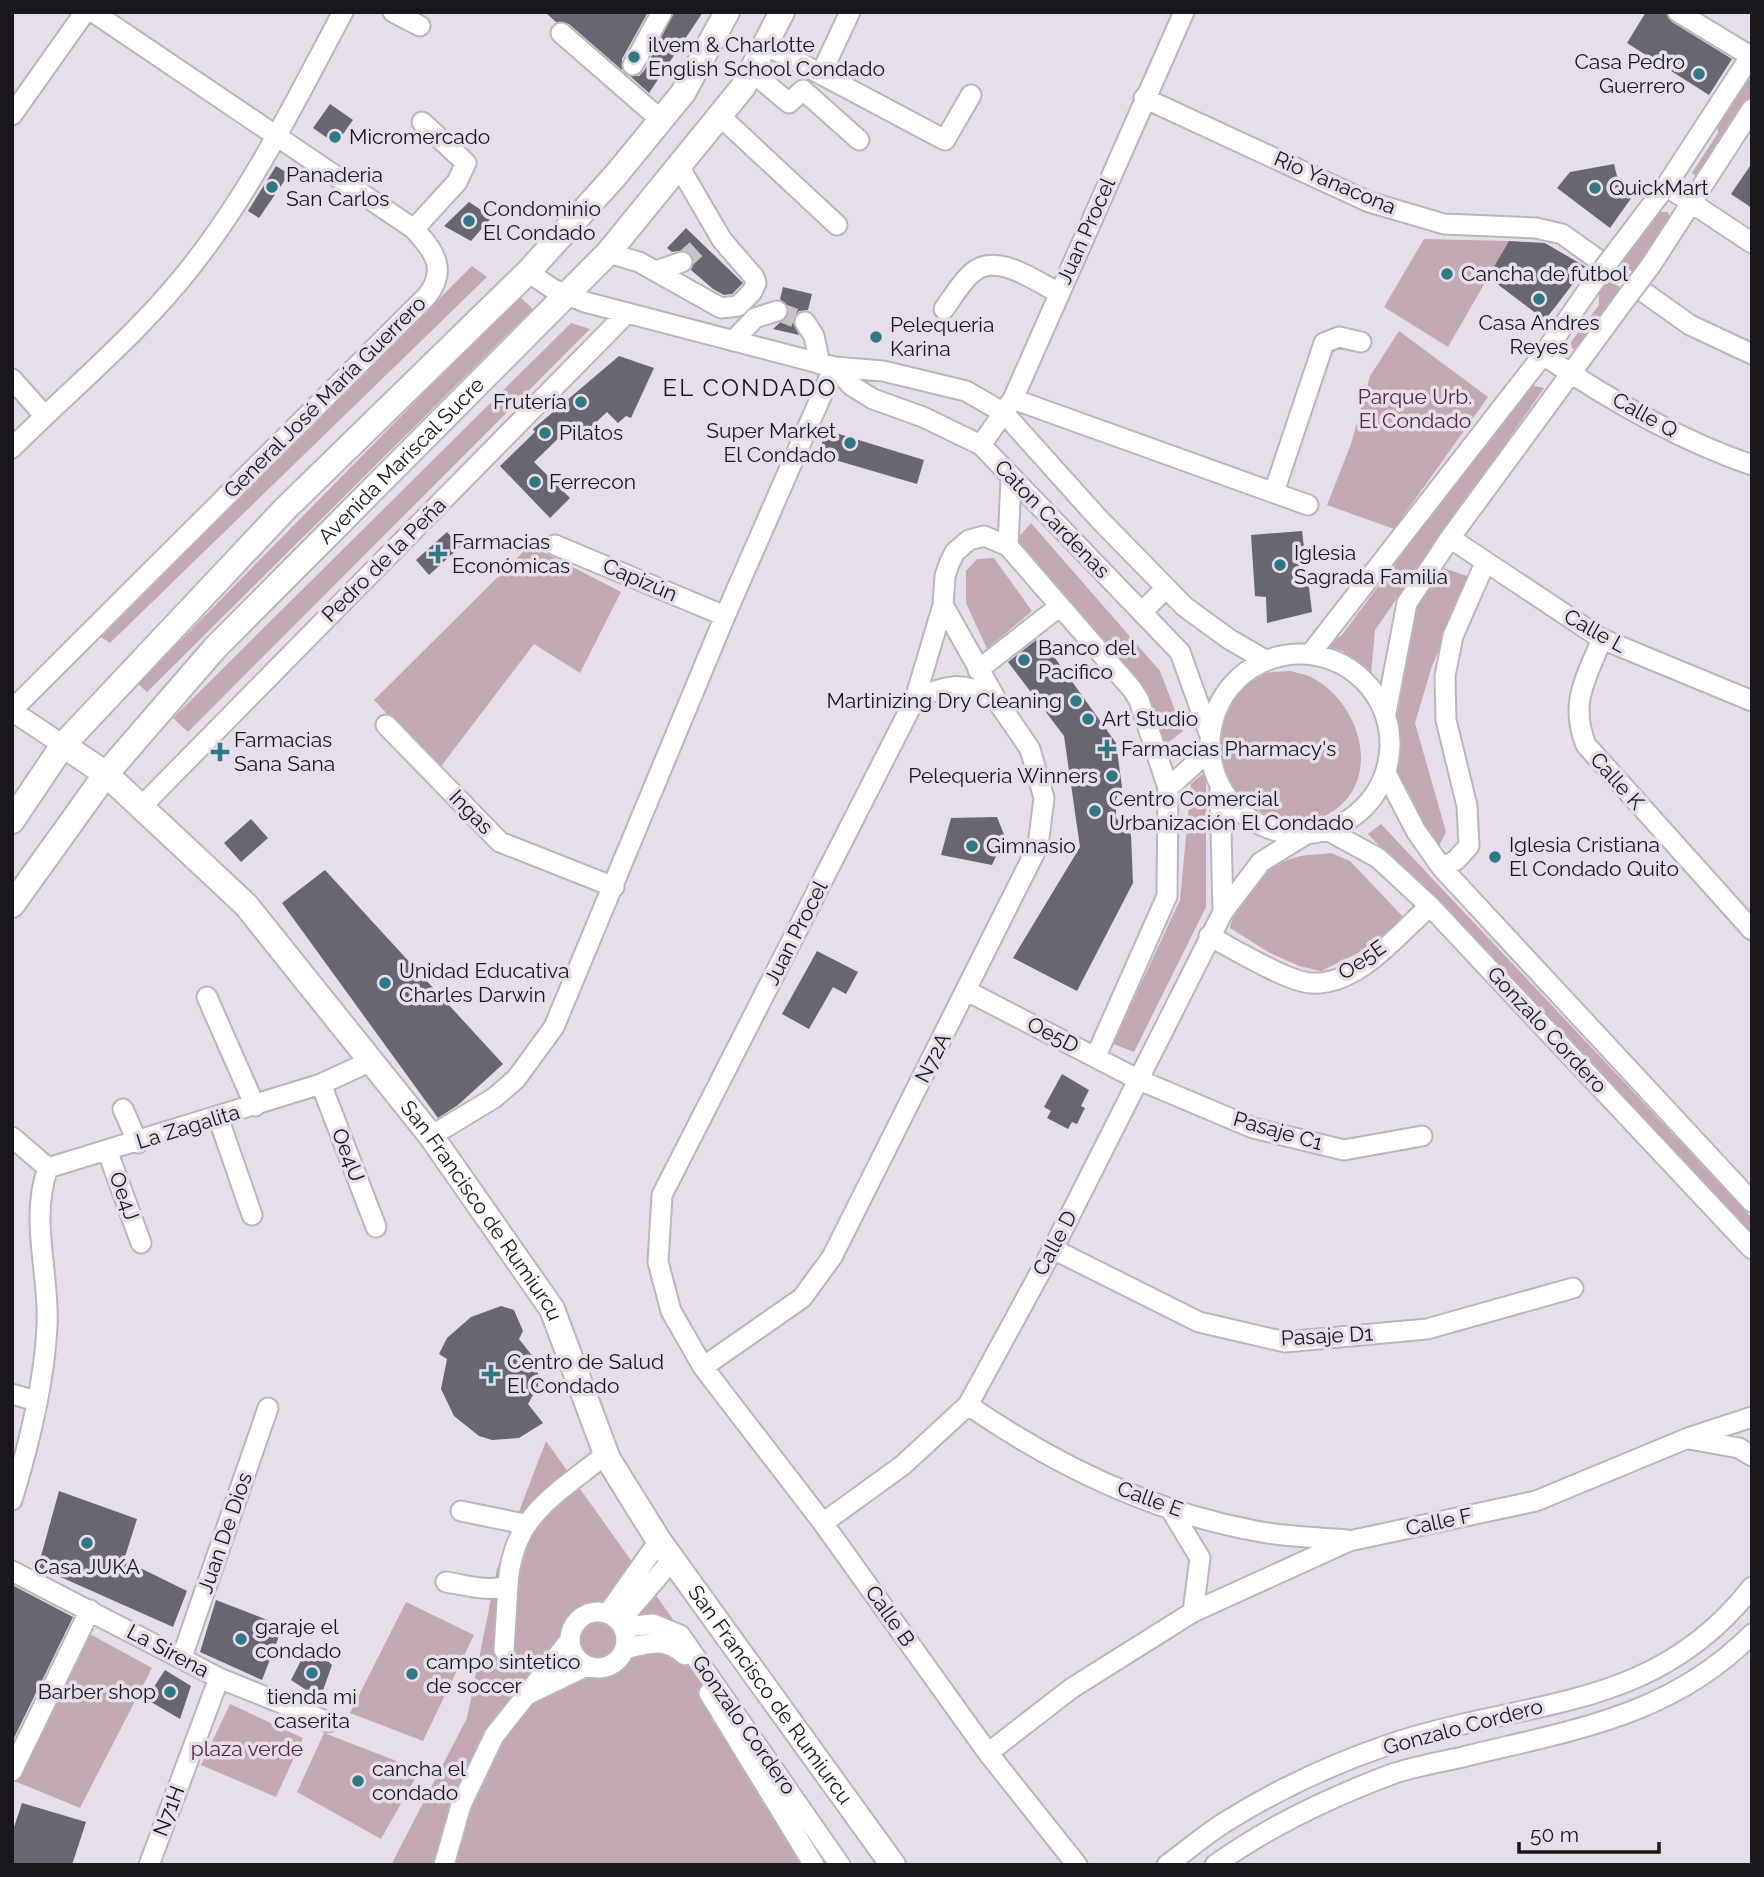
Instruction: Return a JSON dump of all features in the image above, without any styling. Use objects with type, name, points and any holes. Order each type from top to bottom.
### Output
[{"type":"main road","name":"Avenida Mariscal Sucre","points":[[12,821],[63,746],[285,509],[528,272],[615,176],[683,93],[727,12]]},
{"type":"main road","name":"Avenida Mariscal Sucre","points":[[12,905],[106,774],[215,648],[565,293],[608,253],[680,167],[752,72],[782,12]]},
{"type":"main road","name":"San Francisco de Rumiurcu","points":[[63,746],[106,774],[246,905],[369,1062],[431,1136],[552,1309],[606,1454],[665,1550],[893,1865]]},
{"type":"street","points":[[12,115],[85,12]]},
{"type":"street","name":"General José María Guerrero","points":[[12,710],[427,296],[436,285],[439,271],[437,258],[414,229],[93,12]]},
{"type":"street","points":[[12,448],[156,308],[186,273],[234,209],[277,136],[343,12]]},
{"type":"street","points":[[393,12],[420,26]]},
{"type":"street","points":[[634,65],[662,12]]},
{"type":"street","points":[[821,74],[850,12]]},
{"type":"street","name":"Juan Procel","points":[[981,445],[1009,406],[1184,12]]},
{"type":"street","points":[[1311,653],[1543,355],[1597,277],[1666,186],[1751,56],[1678,12]]},
{"type":"street","points":[[561,33],[661,120]]},
{"type":"street","points":[[766,45],[945,140],[971,95]]},
{"type":"street","points":[[752,72],[789,103],[803,90],[859,140]]},
{"type":"street","name":"Rio Yanacona","points":[[1144,98],[1370,202],[1444,224],[1536,228],[1562,234],[1690,325],[1752,354]]},
{"type":"street","points":[[1220,788],[1242,814],[1261,825],[1271,830],[1305,835],[1327,830],[1353,818],[1366,805],[1386,773],[1391,743],[1387,713],[1407,603],[1450,538],[1569,373],[1651,265],[1752,109]]},
{"type":"street","points":[[720,116],[837,225]]},
{"type":"street","points":[[414,229],[457,182],[466,163],[422,122]]},
{"type":"street","points":[[608,253],[656,271],[721,308],[738,306],[747,298],[755,287],[754,277],[710,223],[680,167]]},
{"type":"street","points":[[1666,186],[1752,243]]},
{"type":"street","points":[[703,243],[710,223]]},
{"type":"street","points":[[656,271],[682,261]]},
{"type":"street","points":[[944,309],[972,273],[986,264],[999,264],[1059,293]]},
{"type":"street","name":"Caton Cardenas","points":[[528,272],[585,302],[827,365],[883,371],[966,391],[1308,505]]},
{"type":"street","points":[[733,341],[755,318],[778,311]]},
{"type":"street","name":"Pedro de la Peña","points":[[140,808],[628,313]]},
{"type":"street","points":[[431,1136],[494,1098],[530,1061],[554,1027],[827,365],[805,322]]},
{"type":"street","points":[[1274,492],[1324,343],[1339,337],[1361,342]]},
{"type":"street","name":"Calle Q","points":[[1543,355],[1569,373],[1711,451],[1752,465]]},
{"type":"street","name":"Caton Cardenas","points":[[827,365],[873,399],[923,417],[981,445],[1180,652],[1209,741]]},
{"type":"street","points":[[12,379],[44,415]]},
{"type":"street","name":"Caton Cardenas","points":[[1009,406],[1098,518],[1185,607],[1265,660]]},
{"type":"street","points":[[1011,478],[1008,546],[1139,701],[1168,788],[1167,896],[1096,1056]]},
{"type":"street","points":[[1073,541],[1098,518]]},
{"type":"street","name":"Juan Procel","points":[[703,1367],[671,1311],[658,1262],[662,1195],[915,699],[943,605],[944,576],[956,552],[969,540],[984,536],[1008,546]]},
{"type":"street","name":"Calle L","points":[[1450,538],[1602,639],[1752,701]]},
{"type":"street","name":"Capizún","points":[[555,545],[724,616]]},
{"type":"street","points":[[1442,868],[1456,860],[1469,846],[1467,806],[1446,720],[1445,676],[1453,636],[1485,563]]},
{"type":"street","points":[[1142,612],[1166,588]]},
{"type":"street","name":"N72A","points":[[703,1367],[802,1298],[832,1257],[1038,846],[1044,798],[1030,749],[978,670],[943,605]]},
{"type":"street","points":[[978,670],[1060,606]]},
{"type":"street","name":"Calle K","points":[[1602,639],[1580,694],[1577,712],[1586,746],[1752,930]]},
{"type":"street","points":[[1223,912],[1220,788],[1209,741],[1216,707],[1230,685],[1265,660],[1283,654],[1311,653],[1348,666],[1371,686],[1387,713]]},
{"type":"street","points":[[915,699],[937,689],[955,686],[975,687],[997,701]]},
{"type":"street","name":"San Francisco de Rumiurcu","points":[[12,710],[63,746]]},
{"type":"street","name":"Ingas","points":[[386,725],[500,842],[614,887]]},
{"type":"street","points":[[1168,788],[1209,741]]},
{"type":"street","name":"Gonzalo Cordero","points":[[1386,773],[1416,831],[1442,868],[1752,1202]]},
{"type":"street","name":"Gonzalo Cordero","points":[[1327,830],[1378,858],[1430,906],[1752,1249]]},
{"type":"street","name":"Calle D","points":[[823,1523],[903,1465],[968,1405],[1053,1249],[1223,912],[1261,862],[1305,835]]},
{"type":"street","name":"Oe5E","points":[[1209,936],[1309,984],[1333,981],[1357,970],[1430,906]]},
{"type":"street","name":"Oe5D","points":[[967,991],[1139,1080]]},
{"type":"street","points":[[207,996],[255,1106]]},
{"type":"street","name":"La Zagalita","points":[[48,1168],[255,1106],[321,1084],[369,1062]]},
{"type":"street","name":"Pasaje C1","points":[[1139,1080],[1253,1128],[1344,1150],[1422,1136]]},
{"type":"street","name":"Oe4U","points":[[321,1084],[376,1227]]},
{"type":"street","points":[[123,1109],[138,1143]]},
{"type":"street","points":[[218,1117],[252,1214]]},
{"type":"street","points":[[12,1137],[48,1168],[41,1187],[40,1207],[47,1326],[30,1440],[12,1500]]},
{"type":"street","name":"Oe4J","points":[[107,1150],[141,1242]]},
{"type":"street","name":"Pasaje D1","points":[[1053,1249],[1199,1322],[1285,1342],[1427,1329],[1573,1288]]},
{"type":"street","name":"Calle B","points":[[703,1367],[823,1523],[988,1754],[1077,1865]]},
{"type":"street","points":[[12,1394],[36,1401]]},
{"type":"street","name":"Calle E","points":[[968,1405],[1020,1441],[1098,1480],[1171,1510],[1257,1532],[1349,1541]]},
{"type":"street","name":"Juan De Dios","points":[[182,1657],[268,1408]]},
{"type":"street","name":"Calle F","points":[[988,1754],[1072,1688],[1193,1612],[1349,1541],[1536,1501],[1688,1438],[1752,1418]]},
{"type":"street","points":[[1688,1438],[1739,1448],[1752,1456]]},
{"type":"street","points":[[505,1650],[508,1585],[514,1547],[524,1524],[606,1454]]},
{"type":"street","points":[[1171,1510],[1200,1558],[1193,1612]]},
{"type":"street","points":[[461,1511],[524,1524]]},
{"type":"street","points":[[617,1620],[587,1614],[572,1629],[572,1651],[587,1666],[610,1666],[625,1649],[617,1620],[665,1550]]},
{"type":"street","name":"La Sirena","points":[[12,1571],[219,1678],[328,1722]]},
{"type":"street","points":[[446,1582],[499,1589],[508,1585]]},
{"type":"street","name":"Gonzalo Cordero","points":[[1167,1865],[1231,1818],[1302,1780],[1386,1745],[1619,1687],[1670,1663],[1707,1636],[1752,1587]]},
{"type":"street","points":[[12,1771],[90,1610]]},
{"type":"street","name":"Gonzalo Cordero","points":[[617,1620],[653,1624],[680,1634],[840,1865]]},
{"type":"street","name":"Gonzalo Cordero","points":[[1215,1865],[1241,1847],[1319,1806],[1397,1773],[1644,1708],[1689,1686],[1729,1657],[1752,1634]]},
{"type":"street","points":[[443,1865],[461,1805],[494,1736],[570,1640]]},
{"type":"street","name":"Gonzalo Cordero","points":[[625,1649],[662,1641],[685,1655],[814,1865]]},
{"type":"street","points":[[523,1697],[587,1666]]},
{"type":"street","name":"N71H","points":[[149,1865],[219,1678]]},
{"type":"green space","points":[[1746,77],[1752,78],[1752,96],[1699,179],[1692,173],[1718,133],[1717,120]]},
{"type":"green space","points":[[1657,212],[1668,212],[1671,224],[1579,348],[1572,349],[1571,342],[1599,305],[1599,290]]},
{"type":"green space","name":"Cancha de futbol","points":[[1424,239],[1509,241],[1448,347],[1384,307]]},
{"type":"green space","points":[[472,266],[487,277],[110,643],[101,637]]},
{"type":"green space","points":[[519,296],[533,309],[147,692],[138,684]]},
{"type":"green space","points":[[571,323],[590,329],[188,732],[173,718]]},
{"type":"green space","name":"Parque Urb. El Condado","points":[[1399,331],[1488,397],[1394,529],[1327,505],[1351,444],[1370,376]]},
{"type":"green space","points":[[1528,385],[1544,388],[1375,630],[1371,675],[1342,651],[1324,646],[1342,635]]},
{"type":"green space","points":[[1031,523],[1160,671],[1183,731],[1165,745],[1144,691],[1017,539]]},
{"type":"green space","points":[[530,545],[621,592],[580,673],[534,644],[439,769],[374,700]]},
{"type":"green space","points":[[994,558],[1032,611],[987,649],[966,603],[966,571],[977,559]]},
{"type":"green space","points":[[1440,567],[1470,577],[1432,666],[1415,723],[1446,832],[1435,854],[1398,776],[1391,712],[1414,607]]},
{"type":"green space","points":[[1290,671],[1311,677],[1339,700],[1357,732],[1361,749],[1356,784],[1346,800],[1330,813],[1310,821],[1278,821],[1263,814],[1232,786],[1225,773],[1219,744],[1224,715],[1238,690],[1259,675]]},
{"type":"green space","points":[[1206,771],[1206,907],[1134,1052],[1113,1044],[1180,900],[1191,784]]},
{"type":"green space","points":[[1381,824],[1752,1218],[1752,1241],[1368,834]]},
{"type":"green space","points":[[1331,853],[1350,861],[1406,920],[1358,953],[1321,971],[1299,966],[1270,953],[1230,928],[1246,894],[1274,867],[1305,855]]},
{"type":"green space","points":[[546,1441],[848,1865],[391,1865],[467,1718],[497,1569]]},
{"type":"green space","name":"campo sintetico de soccer","points":[[406,1602],[474,1635],[423,1741],[350,1713]]},
{"type":"green space","points":[[90,1634],[152,1668],[80,1808],[12,1780],[12,1774]]},
{"type":"green space","name":"plaza verde","points":[[230,1704],[303,1738],[276,1797],[201,1765]]},
{"type":"green space","name":"cancha el condado","points":[[324,1733],[420,1770],[381,1839],[297,1792]]},
{"type":"building","points":[[545,12],[648,12],[622,59],[622,70],[569,24],[556,22]]},
{"type":"building","points":[[674,12],[703,12],[649,93],[630,76],[639,76],[644,71]]},
{"type":"building","name":"Casa Pedro Guerrero","points":[[1646,12],[1666,12],[1672,22],[1732,59],[1709,95],[1627,43]]},
{"type":"building","points":[[330,104],[353,120],[336,144],[313,128]]},
{"type":"building","points":[[1752,163],[1752,208],[1731,194]]},
{"type":"building","points":[[1614,164],[1617,176],[1637,190],[1610,228],[1557,188],[1570,172]]},
{"type":"building","name":"Panaderia San Carlos","points":[[276,166],[289,174],[259,218],[248,211]]},
{"type":"building","name":"Condominio El Condado","points":[[469,202],[492,217],[471,241],[444,226]]},
{"type":"building","points":[[686,228],[743,283],[732,294],[724,295],[713,289],[691,270],[694,259],[689,252],[672,252],[667,248]]},
{"type":"building","name":"Casa Andres Reyes","points":[[1509,241],[1545,243],[1586,267],[1545,320],[1488,277]]},
{"type":"building","points":[[783,287],[812,294],[808,310],[799,311],[794,317],[793,323],[799,335],[773,329],[789,314],[788,307],[780,299]]},
{"type":"building","points":[[619,356],[654,368],[631,418],[626,416],[618,423],[607,412],[578,439],[568,429],[534,462],[570,498],[550,518],[500,466],[535,432],[533,429]]},
{"type":"building","points":[[826,430],[924,460],[917,484],[818,455]]},
{"type":"building","name":"Iglesia Sagrada Familia","points":[[1302,531],[1312,612],[1267,623],[1266,597],[1255,596],[1251,535]]},
{"type":"building","name":"Farmacias Económicas","points":[[447,532],[460,547],[429,575],[416,560]]},
{"type":"building","name":"Centro Comercial Urbanización El Condado","points":[[1040,637],[1116,743],[1122,787],[1116,799],[1116,818],[1131,835],[1133,883],[1077,991],[1013,958],[1080,847],[1064,736],[1008,662]]},
{"type":"building","name":"Gimnasio","points":[[997,817],[1005,837],[992,865],[941,855],[951,818]]},
{"type":"building","points":[[251,819],[268,838],[241,862],[224,843]]},
{"type":"building","name":"Unidad Educativa Charles Darwin","points":[[325,870],[503,1064],[458,1105],[438,1118],[282,903]]},
{"type":"building","points":[[817,951],[858,972],[846,994],[833,987],[809,1029],[782,1014]]},
{"type":"building","points":[[1062,1074],[1089,1090],[1081,1106],[1085,1108],[1077,1124],[1072,1122],[1068,1129],[1047,1118],[1051,1111],[1044,1107]]},
{"type":"building","name":"Centro de Salud El Condado","points":[[501,1306],[514,1310],[523,1331],[519,1339],[538,1363],[538,1386],[528,1404],[543,1423],[519,1438],[492,1440],[479,1436],[454,1416],[441,1389],[447,1359],[439,1354],[447,1338],[471,1317]]},
{"type":"building","name":"Casa JUKA","points":[[59,1491],[137,1519],[124,1560],[187,1591],[173,1627],[38,1567]]},
{"type":"building","points":[[12,1585],[73,1617],[12,1742]]},
{"type":"building","name":"garaje el condado","points":[[216,1600],[283,1626],[262,1680],[200,1652]]},
{"type":"building","name":"tienda mi caserita","points":[[310,1643],[332,1665],[320,1699],[291,1680]]},
{"type":"building","name":"Barber shop","points":[[165,1670],[191,1686],[180,1719],[146,1699]]},
{"type":"building","points":[[22,1803],[86,1822],[72,1865],[12,1865],[12,1833]]},
{"type":"tunnel","points":[[682,262],[703,243]]},
{"type":"tunnel","points":[[777,311],[805,322]]},
{"type":"place","name":"ilvem & Charlotte English School Condado","points":[[634,57]]},
{"type":"place","name":"Casa Pedro Guerrero","points":[[1699,74]]},
{"type":"place","name":"Micromercado","points":[[335,137]]},
{"type":"place","name":"Panaderia San Carlos","points":[[272,187]]},
{"type":"place","name":"QuickMart","points":[[1595,188]]},
{"type":"place","name":"Condominio El Condado","points":[[469,221]]},
{"type":"place","name":"Cancha de futbol","points":[[1447,274]]},
{"type":"place","name":"Casa Andres Reyes","points":[[1539,299]]},
{"type":"place","name":"Pelequeria Karina","points":[[876,337]]},
{"type":"place","name":"Frutería","points":[[581,402]]},
{"type":"place","name":"Pilatos","points":[[545,433]]},
{"type":"place","name":"Super Market El Condado","points":[[850,443]]},
{"type":"place","name":"Ferrecon","points":[[535,482]]},
{"type":"place","name":"Farmacias Económicas","points":[[438,554]]},
{"type":"place","name":"Iglesia Sagrada Familia","points":[[1280,565]]},
{"type":"place","name":"Banco del Pacifico","points":[[1024,660]]},
{"type":"place","name":"Martinizing Dry Cleaning","points":[[1076,701]]},
{"type":"place","name":"Art Studio","points":[[1088,719]]},
{"type":"place","name":"Farmacias Pharmacy's","points":[[1107,749]]},
{"type":"place","name":"Farmacias Sana Sana","points":[[220,752]]},
{"type":"place","name":"Pelequeria Winners","points":[[1112,776]]},
{"type":"place","name":"Centro Comercial Urbanización El Condado","points":[[1095,811]]},
{"type":"place","name":"Gimnasio","points":[[972,846]]},
{"type":"place","name":"Iglesia Cristiana El Condado Quito","points":[[1495,857]]},
{"type":"place","name":"Unidad Educativa Charles Darwin","points":[[385,983]]},
{"type":"place","name":"Centro de Salud El Condado","points":[[491,1374]]},
{"type":"place","name":"Casa JUKA","points":[[87,1543]]},
{"type":"place","name":"garaje el condado","points":[[241,1639]]},
{"type":"place","name":"tienda mi caserita","points":[[312,1673]]},
{"type":"place","name":"campo sintetico de soccer","points":[[412,1674]]},
{"type":"place","name":"Barber shop","points":[[170,1692]]},
{"type":"place","name":"cancha el condado","points":[[358,1781]]},
{"type":"district","name":"EL CONDADO","points":[[750,388]]}]
